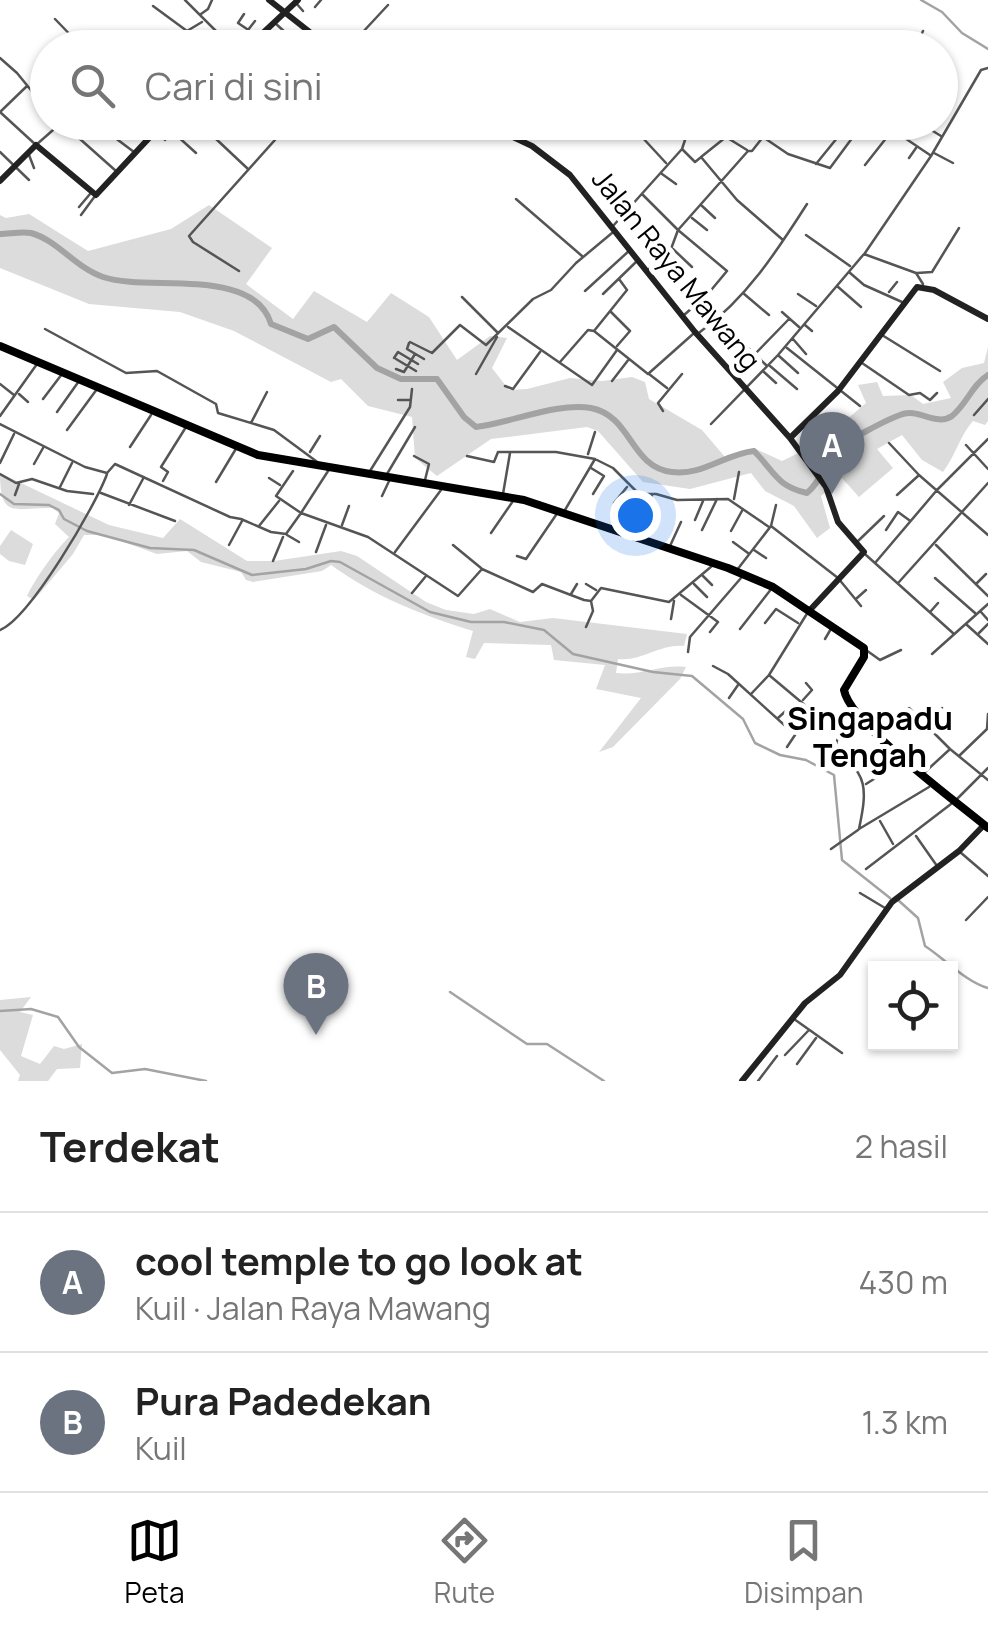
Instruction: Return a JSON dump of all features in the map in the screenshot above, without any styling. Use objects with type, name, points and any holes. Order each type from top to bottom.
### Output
[{"type":"main road","points":[[270,0],[305,30]]},
{"type":"main road","points":[[264,30],[297,1]]},
{"type":"main road","points":[[0,182],[36,146],[94,194],[146,140]]},
{"type":"main road","name":"Jalan Raya Mawang","points":[[519,140],[556,162],[614,228],[696,333],[790,438],[823,483],[836,519],[864,553]]},
{"type":"main road","points":[[790,438],[838,391],[903,302],[922,284],[988,319]]},
{"type":"main road","points":[[0,346],[262,456],[503,495],[740,572],[773,586],[865,650],[844,690],[854,712],[987,825],[891,903],[840,975],[809,999],[742,1081]]},
{"type":"main road","points":[[809,611],[864,553]]},
{"type":"street","points":[[185,0],[213,30]]},
{"type":"street","points":[[200,14],[212,0]]},
{"type":"street","points":[[314,7],[320,0]]},
{"type":"street","points":[[297,1],[303,10]]},
{"type":"street","points":[[365,30],[388,5]]},
{"type":"street","points":[[154,6],[186,30]]},
{"type":"street","points":[[244,14],[238,24],[248,30],[255,21]]},
{"type":"street","points":[[55,20],[65,30]]},
{"type":"street","points":[[189,30],[203,21]]},
{"type":"street","points":[[274,22],[283,30]]},
{"type":"street","points":[[0,58],[30,90]]},
{"type":"street","points":[[958,108],[980,70],[988,68]]},
{"type":"street","points":[[27,86],[0,112],[36,146],[42,140]]},
{"type":"street","points":[[81,140],[117,172]]},
{"type":"street","points":[[119,140],[135,152]]},
{"type":"street","points":[[179,140],[196,153]]},
{"type":"street","points":[[217,140],[250,171]]},
{"type":"street","points":[[238,270],[189,236],[277,140]]},
{"type":"street","points":[[645,140],[668,164]]},
{"type":"street","points":[[424,359],[407,348],[410,342],[432,353],[458,325],[484,345],[498,335],[614,228],[682,149],[685,140]]},
{"type":"street","points":[[682,149],[695,162],[722,140]]},
{"type":"street","points":[[731,140],[748,151]]},
{"type":"street","points":[[646,271],[672,248],[678,230],[761,140]]},
{"type":"street","points":[[767,140],[784,152],[831,168],[851,140]]},
{"type":"street","points":[[816,164],[835,140]]},
{"type":"street","points":[[865,165],[885,140]]},
{"type":"street","points":[[906,140],[953,164]]},
{"type":"street","points":[[711,424],[778,356],[864,254],[940,140]]},
{"type":"street","points":[[908,158],[916,147]]},
{"type":"street","points":[[0,152],[29,180]]},
{"type":"street","points":[[28,154],[34,168]]},
{"type":"street","points":[[701,158],[755,218],[783,240]]},
{"type":"street","points":[[548,170],[556,162]]},
{"type":"street","points":[[661,173],[676,184]]},
{"type":"street","points":[[78,207],[94,194]]},
{"type":"street","points":[[81,215],[94,194]]},
{"type":"street","points":[[642,194],[727,271],[682,316]]},
{"type":"street","points":[[516,199],[584,257]]},
{"type":"street","points":[[700,204],[716,218]]},
{"type":"street","points":[[648,374],[718,319],[761,272],[807,204]]},
{"type":"street","points":[[690,216],[706,230]]},
{"type":"street","points":[[864,254],[916,273],[933,272],[959,228]]},
{"type":"street","points":[[806,235],[864,284],[903,302]]},
{"type":"street","points":[[672,248],[692,267]]},
{"type":"street","points":[[585,291],[631,249]]},
{"type":"street","points":[[604,294],[638,260]]},
{"type":"street","points":[[916,273],[922,284]]},
{"type":"street","points":[[560,362],[584,332],[594,330],[628,289],[619,280]]},
{"type":"street","points":[[888,293],[897,282]]},
{"type":"street","points":[[836,286],[861,307]]},
{"type":"street","points":[[742,292],[769,315]]},
{"type":"street","points":[[798,294],[818,307]]},
{"type":"street","points":[[462,297],[498,335]]},
{"type":"street","points":[[508,326],[593,385],[630,331],[609,311]]},
{"type":"street","points":[[782,312],[812,331]]},
{"type":"street","points":[[718,319],[796,389]]},
{"type":"street","points":[[754,354],[790,319]]},
{"type":"street","points":[[45,329],[126,373],[160,372],[216,404],[218,414],[274,430],[326,466],[285,534],[274,561]]},
{"type":"street","points":[[594,330],[668,388]]},
{"type":"street","points":[[881,334],[940,371]]},
{"type":"street","points":[[476,374],[498,335]]},
{"type":"street","points":[[792,338],[806,354]]},
{"type":"street","points":[[785,346],[860,406]]},
{"type":"street","points":[[505,386],[513,389],[541,351]]},
{"type":"street","points":[[416,371],[394,358],[396,353],[418,364]]},
{"type":"street","points":[[396,369],[404,372],[415,354]]},
{"type":"street","points":[[778,356],[798,373]]},
{"type":"street","points":[[612,381],[630,358]]},
{"type":"street","points":[[861,362],[909,395],[920,393],[930,400],[937,393]]},
{"type":"street","points":[[0,416],[38,363]]},
{"type":"street","points":[[763,371],[776,383]]},
{"type":"street","points":[[43,399],[62,373]]},
{"type":"street","points":[[663,411],[658,403],[682,374]]},
{"type":"street","points":[[57,412],[80,380]]},
{"type":"street","points":[[0,384],[28,402]]},
{"type":"street","points":[[67,430],[98,388]]},
{"type":"street","points":[[369,473],[412,400],[412,389]]},
{"type":"street","points":[[250,425],[267,392]]},
{"type":"street","points":[[974,415],[988,399]]},
{"type":"street","points":[[398,400],[412,400]]},
{"type":"street","points":[[130,447],[153,412]]},
{"type":"street","points":[[0,424],[107,474]]},
{"type":"street","points":[[162,484],[168,472],[161,467],[187,425]]},
{"type":"street","points":[[382,496],[415,427]]},
{"type":"street","points":[[587,456],[595,432]]},
{"type":"street","points":[[0,463],[15,433]]},
{"type":"street","points":[[309,453],[320,436]]},
{"type":"street","points":[[874,563],[937,490],[988,439]]},
{"type":"street","points":[[889,443],[919,475],[988,535]]},
{"type":"street","points":[[966,445],[988,469]]},
{"type":"street","points":[[34,464],[44,446]]},
{"type":"street","points":[[216,482],[238,446]]},
{"type":"street","points":[[466,456],[495,462],[498,452],[587,456],[622,474],[629,486],[642,494],[676,500],[734,500],[838,578],[861,606]]},
{"type":"street","points":[[503,495],[510,453]]},
{"type":"street","points":[[414,456],[429,464],[425,482]]},
{"type":"street","points":[[517,556],[527,558],[595,459]]},
{"type":"street","points":[[60,488],[73,461]]},
{"type":"street","points":[[0,630],[18,620],[32,602],[75,537],[114,463],[215,511],[300,542]]},
{"type":"street","points":[[590,468],[604,476],[593,494]]},
{"type":"street","points":[[293,471],[276,495],[280,500],[394,553],[460,596],[482,569]]},
{"type":"street","points":[[734,500],[739,472]]},
{"type":"street","points":[[0,474],[20,483],[32,479],[97,493],[175,521]]},
{"type":"street","points":[[898,496],[919,475]]},
{"type":"street","points":[[128,506],[145,476]]},
{"type":"street","points":[[269,478],[282,486]]},
{"type":"street","points":[[899,582],[988,482]]},
{"type":"street","points":[[15,495],[20,483]]},
{"type":"street","points":[[394,553],[444,486]]},
{"type":"street","points":[[614,503],[629,486]]},
{"type":"street","points":[[635,508],[642,494]]},
{"type":"street","points":[[638,520],[652,494]]},
{"type":"street","points":[[491,533],[515,498]]},
{"type":"street","points":[[702,530],[718,498]]},
{"type":"street","points":[[695,520],[704,499]]},
{"type":"street","points":[[258,527],[280,500]]},
{"type":"street","points":[[688,652],[689,642],[770,527],[776,504]]},
{"type":"street","points":[[341,526],[349,506]]},
{"type":"street","points":[[731,531],[744,508]]},
{"type":"street","points":[[886,530],[898,512],[910,521]]},
{"type":"street","points":[[644,539],[658,516]]},
{"type":"street","points":[[856,543],[884,516]]},
{"type":"street","points":[[229,545],[243,520]]},
{"type":"street","points":[[669,548],[681,522]]},
{"type":"street","points":[[316,552],[327,523]]},
{"type":"street","points":[[902,532],[908,536]]},
{"type":"street","points":[[732,542],[749,554]]},
{"type":"street","points":[[934,543],[988,596]]},
{"type":"street","points":[[453,545],[482,569],[533,592],[543,584],[591,600]]},
{"type":"street","points":[[922,546],[927,550]]},
{"type":"street","points":[[753,549],[766,558]]},
{"type":"street","points":[[864,553],[954,634]]},
{"type":"street","points":[[671,620],[673,600],[714,563]]},
{"type":"street","points":[[976,584],[986,574]]},
{"type":"street","points":[[702,575],[712,585]]},
{"type":"street","points":[[412,593],[426,576]]},
{"type":"street","points":[[936,578],[988,622],[978,634]]},
{"type":"street","points":[[694,583],[707,597]]},
{"type":"street","points":[[570,595],[577,584]]},
{"type":"street","points":[[586,584],[596,592]]},
{"type":"street","points":[[674,586],[718,622],[710,632]]},
{"type":"street","points":[[740,629],[773,586]]},
{"type":"street","points":[[586,627],[593,611],[591,600],[601,588],[673,600]]},
{"type":"street","points":[[856,599],[866,590]]},
{"type":"street","points":[[905,602],[912,594]]},
{"type":"street","points":[[930,612],[938,603]]},
{"type":"street","points":[[932,654],[988,604]]},
{"type":"street","points":[[765,623],[776,609],[800,624]]},
{"type":"street","points":[[751,694],[769,675],[809,611]]},
{"type":"street","points":[[966,624],[988,644]]},
{"type":"street","points":[[825,638],[833,626]]},
{"type":"street","points":[[865,650],[880,660],[902,650]]},
{"type":"street","points":[[713,666],[796,733]]},
{"type":"street","points":[[769,675],[840,734]]},
{"type":"street","points":[[802,701],[812,690],[806,683]]},
{"type":"street","points":[[728,698],[739,684]]},
{"type":"street","points":[[778,720],[789,708]]},
{"type":"street","points":[[878,734],[906,708],[988,780]]},
{"type":"street","points":[[925,725],[942,708]]},
{"type":"street","points":[[854,712],[834,753],[853,764],[864,785],[860,829]]},
{"type":"street","points":[[786,748],[815,713]]},
{"type":"street","points":[[959,756],[986,730],[988,714]]},
{"type":"street","points":[[923,774],[950,750]]},
{"type":"street","points":[[864,785],[906,759]]},
{"type":"street","points":[[866,869],[956,800],[988,768]]},
{"type":"street","points":[[831,849],[934,783]]},
{"type":"street","points":[[879,819],[895,846]]},
{"type":"street","points":[[914,834],[938,868]]},
{"type":"street","points":[[959,851],[988,876]]},
{"type":"street","points":[[860,893],[891,903]]},
{"type":"street","points":[[966,920],[988,897]]},
{"type":"street","points":[[792,1018],[842,1054]]},
{"type":"street","points":[[785,1056],[808,1030]]},
{"type":"street","points":[[797,1064],[817,1037]]},
{"type":"street","points":[[758,1081],[777,1056]]},
{"type":"shaded area","points":[[209,205],[272,248],[246,284],[293,319],[314,291],[367,322],[391,293],[429,317],[457,360],[490,336],[507,338],[492,368],[509,390],[570,378],[602,381],[632,377],[645,382],[649,399],[702,430],[725,457],[754,448],[782,461],[819,443],[866,403],[858,385],[877,382],[883,396],[911,395],[923,404],[951,398],[943,382],[962,368],[984,363],[988,347],[988,421],[985,425],[973,421],[943,472],[922,460],[902,435],[877,449],[893,468],[859,497],[842,478],[821,496],[830,528],[817,538],[794,506],[765,491],[751,473],[690,489],[643,482],[598,431],[587,427],[491,439],[437,476],[415,458],[412,417],[368,406],[341,379],[331,382],[234,331],[180,312],[89,304],[0,268],[0,215],[6,218],[29,214],[88,251],[171,229]]},
{"type":"shaded area","points":[[0,473],[109,525],[163,538],[180,519],[247,561],[341,551],[357,556],[426,602],[446,610],[474,614],[490,609],[520,622],[553,618],[687,634],[684,646],[618,659],[616,673],[686,667],[680,679],[613,747],[599,752],[641,698],[596,689],[605,665],[554,660],[551,645],[484,643],[475,659],[466,657],[473,631],[399,604],[331,565],[322,571],[253,582],[241,572],[201,562],[187,551],[157,554],[104,535],[84,535],[34,600],[27,596],[69,537],[55,524],[59,513],[52,508],[20,509],[7,505]]},
{"type":"shaded area","points":[[11,530],[33,544],[25,565],[0,554],[0,546]]},
{"type":"shaded area","points":[[31,997],[20,1012],[33,1015],[21,1056],[40,1064],[54,1046],[64,1049],[82,1044],[80,1068],[57,1069],[48,1081],[18,1081],[20,1075],[0,1050],[0,1000]]},
{"type":"waterway","points":[[921,0],[988,49]]},
{"type":"waterway","points":[[0,234],[27,232],[40,237],[103,277],[197,284],[244,294],[261,306],[271,324],[308,339],[334,327],[377,368],[401,379],[437,379],[464,417],[476,427],[549,410],[591,408],[615,421],[647,461],[658,468],[693,471],[754,451],[782,482],[807,493],[833,454],[849,441],[907,413],[946,419],[988,375]]},
{"type":"waterway","points":[[0,494],[14,504],[49,505],[59,510],[64,519],[87,531],[150,548],[194,550],[252,575],[340,562],[430,612],[471,622],[504,622],[544,630],[573,654],[653,672],[692,676],[743,719],[755,743],[780,755],[806,760],[834,775],[842,860],[890,898]]},
{"type":"waterway","points":[[898,900],[918,918],[925,946],[964,976],[988,988]]},
{"type":"waterway","points":[[450,992],[527,1044],[547,1044],[604,1081]]},
{"type":"waterway","points":[[0,1011],[31,1009],[58,1017],[79,1047],[112,1073],[145,1069],[206,1081]]},
{"type":"place","name":"cool temple to go look at","points":[[832,494]]},
{"type":"place","name":"Pura Padedekan","points":[[316,1035]]},
{"type":"district","name":"Singapadu Tengah","points":[[870,736]]}]
